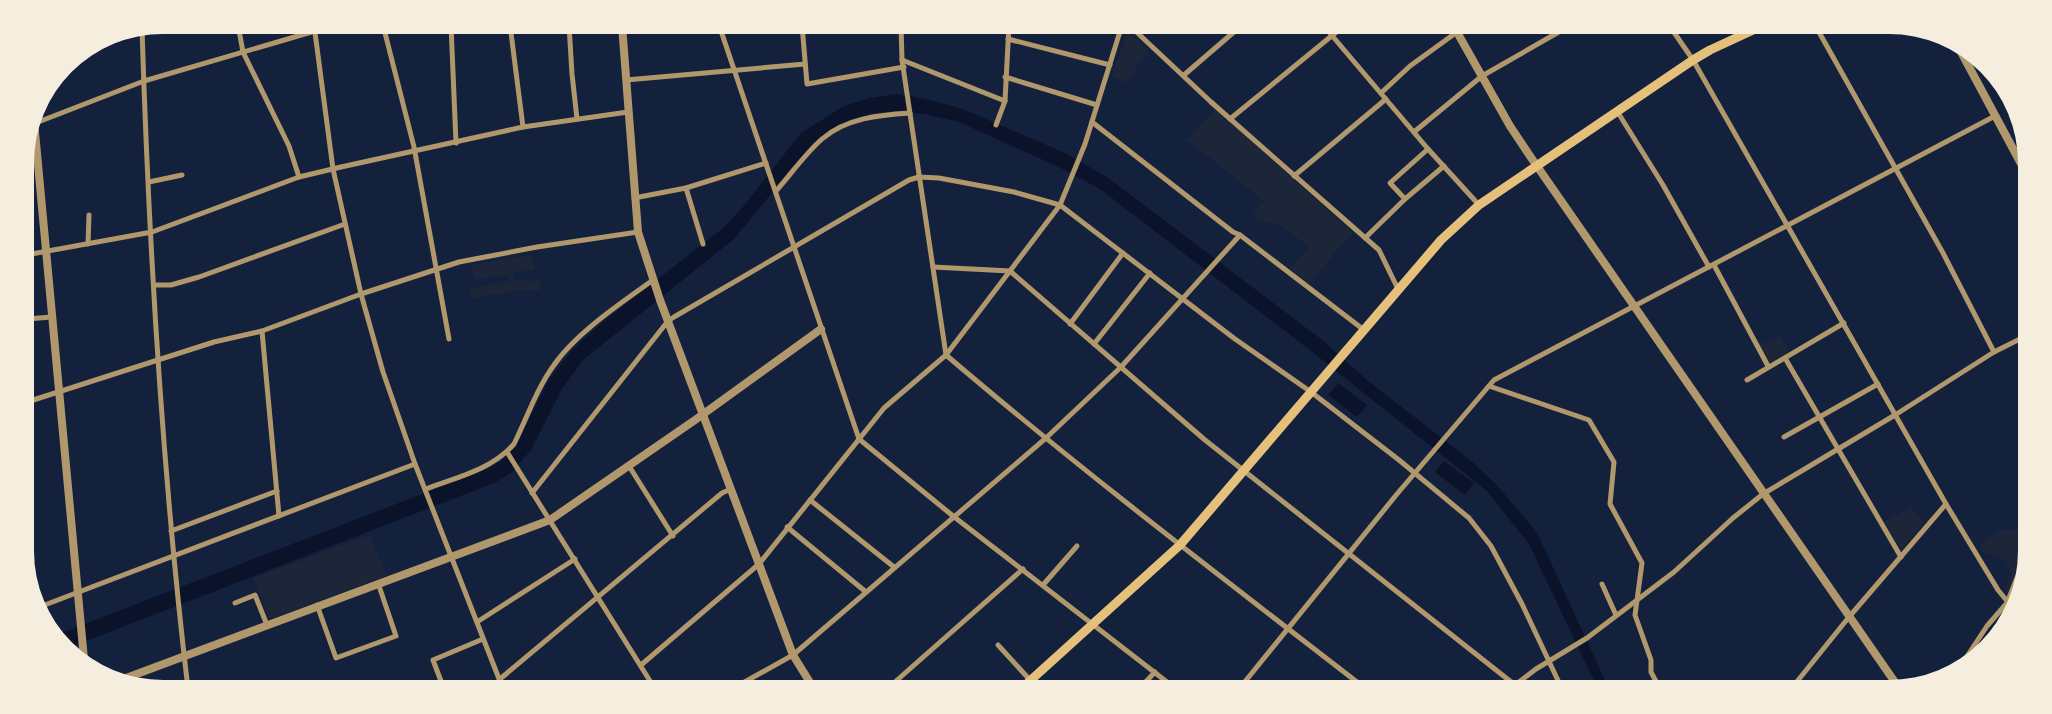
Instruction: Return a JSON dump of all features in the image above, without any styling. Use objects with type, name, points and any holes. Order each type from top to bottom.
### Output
[{"type":"main road","points":[[1030,680],[1180,545],[1398,289],[1442,240],[1479,205],[1693,60],[1745,34]]},
{"type":"street","points":[[240,34],[243,52],[289,146],[299,177]]},
{"type":"street","points":[[42,120],[144,81],[308,34]]},
{"type":"street","points":[[315,34],[333,169],[361,294],[383,372],[415,464],[500,679],[722,493],[731,489]]},
{"type":"street","points":[[385,34],[415,151],[449,339]]},
{"type":"street","points":[[451,34],[456,143]]},
{"type":"street","points":[[511,34],[523,127]]},
{"type":"street","points":[[570,34],[577,119]]},
{"type":"street","points":[[623,34],[638,232],[653,281],[793,655],[808,680]]},
{"type":"street","points":[[722,34],[859,439],[953,516],[1165,680]]},
{"type":"street","points":[[803,34],[807,84],[904,67]]},
{"type":"street","points":[[901,34],[902,60],[946,355],[1180,545],[1354,680]]},
{"type":"street","points":[[996,125],[1005,102],[1008,34]]},
{"type":"street","points":[[641,665],[759,564],[884,408],[946,355],[1060,206],[1079,160],[1119,34]]},
{"type":"street","points":[[1139,34],[1230,119],[1379,250],[1398,289]]},
{"type":"street","points":[[1184,76],[1229,34]]},
{"type":"street","points":[[1230,119],[1334,34]]},
{"type":"street","points":[[1381,93],[1449,34]]},
{"type":"street","points":[[1458,34],[1510,126],[1536,166],[1893,680]]},
{"type":"street","points":[[1414,132],[1482,76],[1555,34]]},
{"type":"street","points":[[1675,34],[1693,60],[1946,504],[2007,602]]},
{"type":"street","points":[[1820,34],[1947,262],[1994,352]]},
{"type":"street","points":[[142,36],[157,361],[173,557],[187,680]]},
{"type":"street","points":[[1332,36],[1428,149],[1479,205]]},
{"type":"street","points":[[1008,39],[1110,64]]},
{"type":"street","points":[[1964,57],[2018,158]]},
{"type":"street","points":[[902,60],[1005,102]]},
{"type":"street","points":[[626,80],[805,64]]},
{"type":"street","points":[[1006,77],[1097,105]]},
{"type":"street","points":[[1294,176],[1386,99]]},
{"type":"street","points":[[775,189],[823,138],[836,129],[854,121],[910,111]]},
{"type":"street","points":[[1618,111],[1711,266],[1768,366]]},
{"type":"street","points":[[34,254],[152,232],[299,177],[523,127],[628,112]]},
{"type":"street","points":[[1246,680],[1494,380],[1995,116]]},
{"type":"street","points":[[1092,122],[1233,232],[1240,235],[1364,330]]},
{"type":"street","points":[[36,142],[83,653]]},
{"type":"street","points":[[1405,199],[1390,183],[1428,149]]},
{"type":"street","points":[[634,198],[686,188],[766,163]]},
{"type":"street","points":[[1365,238],[1405,199],[1444,166]]},
{"type":"street","points":[[149,182],[182,175]]},
{"type":"street","points":[[532,493],[668,321],[909,180],[919,177],[939,178],[1014,192],[1060,206],[1235,339],[1311,392],[1416,473],[1469,518],[1491,546],[1522,604],[1557,680]]},
{"type":"street","points":[[686,188],[702,244]]},
{"type":"street","points":[[88,214],[88,244]]},
{"type":"street","points":[[154,285],[170,285],[199,277],[345,224]]},
{"type":"street","points":[[34,400],[214,342],[262,331],[361,294],[479,257],[638,232]]},
{"type":"street","points":[[753,680],[793,655],[1046,438],[1121,367],[1240,235]]},
{"type":"street","points":[[1070,324],[1123,253]]},
{"type":"street","points":[[933,267],[1010,271],[1205,440],[1505,680]]},
{"type":"street","points":[[1094,344],[1150,273]]},
{"type":"street","points":[[426,491],[488,466],[508,453],[543,383],[554,365],[568,348],[625,300],[653,281]]},
{"type":"street","points":[[34,318],[52,316]]},
{"type":"street","points":[[1747,380],[1844,323]]},
{"type":"street","points":[[131,676],[317,605],[550,520],[630,466],[821,329]]},
{"type":"street","points":[[262,331],[278,516]]},
{"type":"street","points":[[1524,680],[1584,639],[1674,572],[1733,518],[1763,494],[1895,415],[1994,352],[2018,340]]},
{"type":"street","points":[[1785,358],[1901,557]]},
{"type":"street","points":[[1784,437],[1878,384]]},
{"type":"street","points":[[1489,386],[1589,420],[1614,462],[1610,504],[1642,563],[1636,615],[1651,660],[1651,672],[1655,680]]},
{"type":"street","points":[[508,453],[650,680]]},
{"type":"street","points":[[46,605],[415,464]]},
{"type":"street","points":[[630,466],[673,536]]},
{"type":"street","points":[[171,532],[277,491]]},
{"type":"street","points":[[810,500],[894,567]]},
{"type":"street","points":[[1798,680],[1849,617],[1946,504]]},
{"type":"street","points":[[787,527],[866,592]]},
{"type":"street","points":[[1043,585],[1077,546]]},
{"type":"street","points":[[477,622],[574,558]]},
{"type":"street","points":[[897,680],[1023,569]]},
{"type":"street","points":[[317,605],[336,658],[396,636],[378,584]]},
{"type":"street","points":[[1602,584],[1616,615]]},
{"type":"street","points":[[235,603],[255,596],[267,625]]},
{"type":"street","points":[[1971,650],[1987,626],[2004,610]]},
{"type":"street","points":[[441,680],[433,660],[483,639]]},
{"type":"street","points":[[998,645],[1030,680]]},
{"type":"street","points":[[1147,680],[1155,672]]},
{"type":"shaded area","points":[[1127,34],[1132,34],[1148,50],[1126,83],[1112,76]]},
{"type":"shaded area","points":[[896,94],[926,99],[963,109],[1065,153],[1107,177],[1321,339],[1367,380],[1470,460],[1495,483],[1531,525],[1540,539],[1605,680],[1594,680],[1529,544],[1487,491],[1311,351],[1100,189],[1059,167],[959,122],[924,114],[897,111],[873,113],[851,119],[813,143],[734,239],[583,360],[562,389],[531,450],[511,473],[494,483],[75,645],[62,632],[487,469],[501,461],[518,441],[548,381],[572,350],[604,321],[723,228],[742,208],[801,133],[844,106],[870,98]]},
{"type":"shaded area","points":[[1216,109],[1353,233],[1332,254],[1333,256],[1309,284],[1290,269],[1309,247],[1280,225],[1259,219],[1253,215],[1264,201],[1187,140]]},
{"type":"shaded area","points":[[531,255],[535,269],[513,273],[515,280],[539,281],[541,290],[514,291],[472,298],[470,289],[509,281],[507,274],[474,280],[471,265]]},
{"type":"shaded area","points":[[1780,336],[1790,352],[1769,362],[1760,344]]},
{"type":"shaded area","points":[[1338,383],[1367,405],[1357,417],[1328,395]]},
{"type":"shaded area","points":[[1444,461],[1474,483],[1465,495],[1435,472]]},
{"type":"shaded area","points":[[1911,507],[1924,523],[1901,550],[1885,521]]},
{"type":"shaded area","points":[[2018,527],[2017,568],[2009,596],[2005,590],[2011,572],[2006,561],[1982,552],[1980,544],[2001,530],[2016,531]]},
{"type":"shaded area","points":[[370,535],[387,576],[269,619],[253,578]]}]
